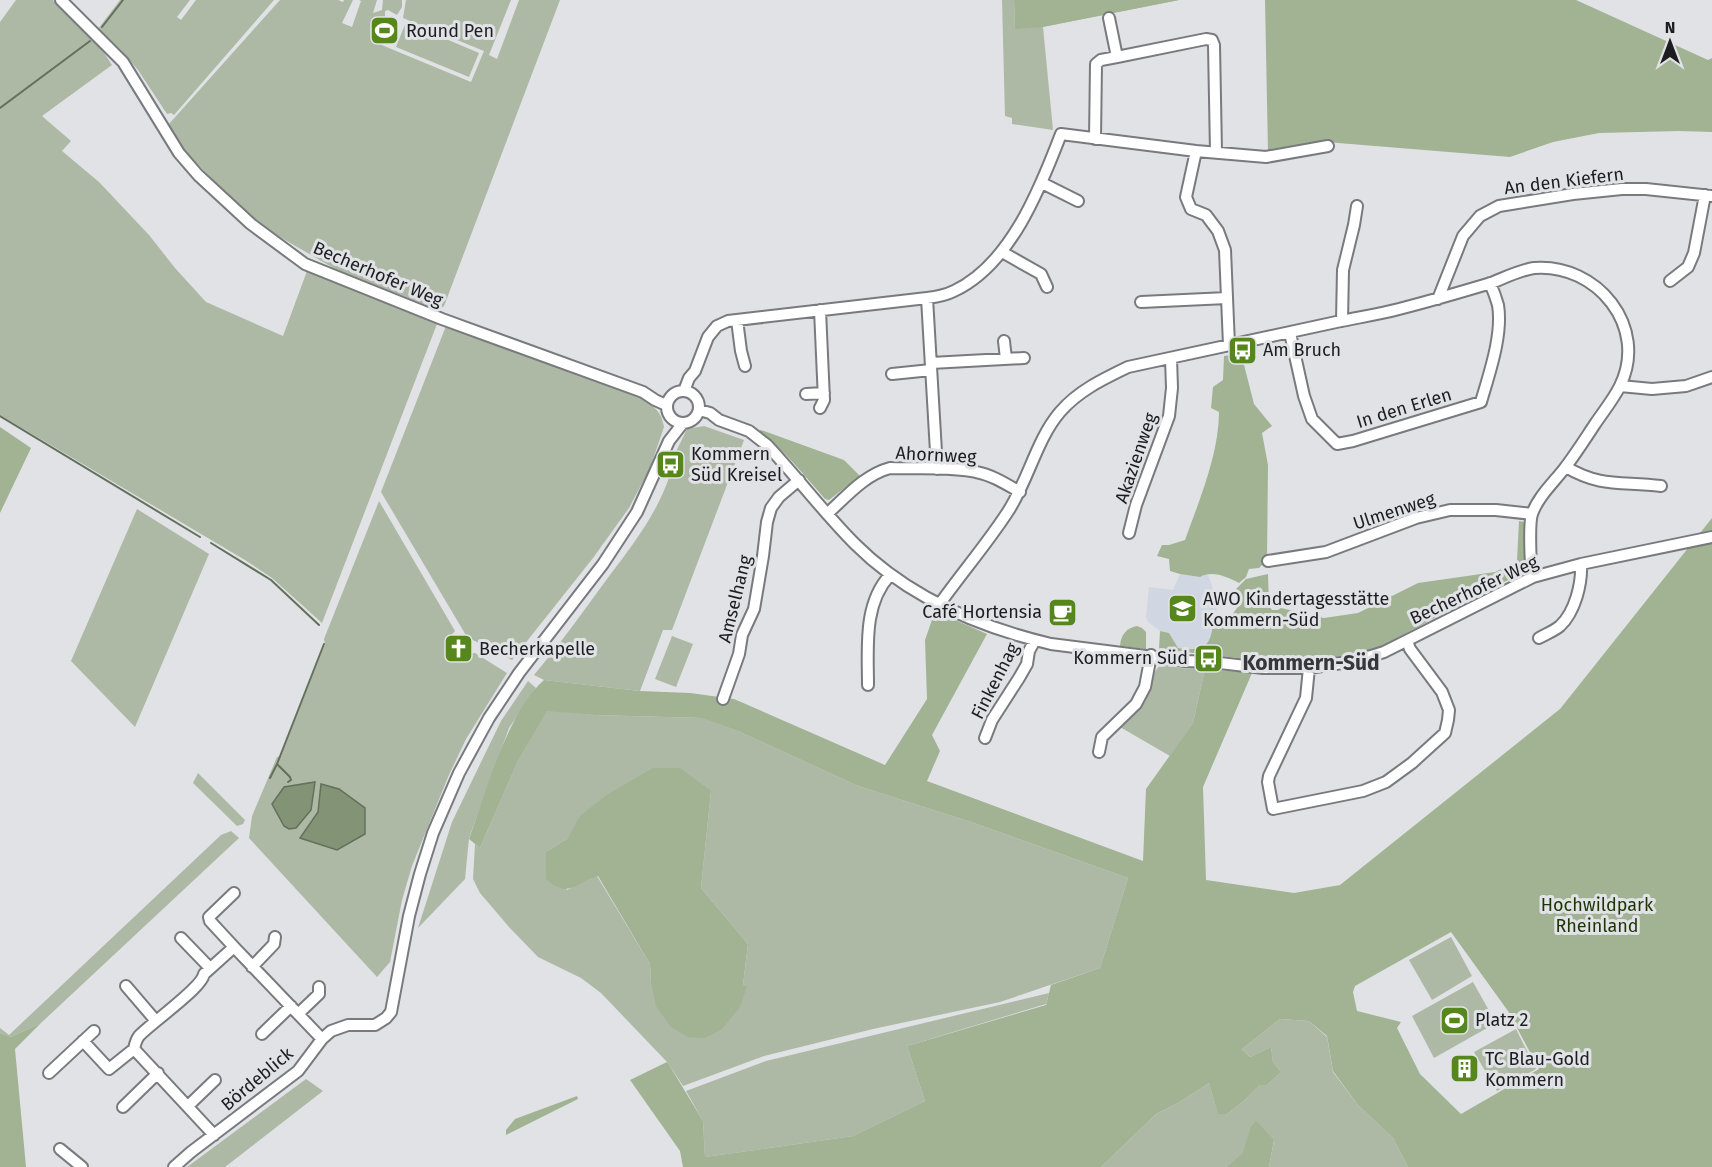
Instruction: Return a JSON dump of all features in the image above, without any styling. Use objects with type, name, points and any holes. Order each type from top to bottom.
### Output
[{"type":"street","name":"Becherhofer Weg","points":[[61,0],[123,62],[179,153],[198,175],[251,224],[305,264],[442,319],[643,392],[657,393],[668,401]]},
{"type":"street","points":[[1109,18],[1117,57]]},
{"type":"street","points":[[1095,139],[1096,64],[1101,60],[1206,39],[1212,40],[1214,45],[1216,152]]},
{"type":"street","points":[[688,392],[696,381],[695,371],[708,337],[717,326],[728,321],[927,298],[954,291],[974,279],[1002,252],[1042,183],[1061,134],[1196,151],[1266,157],[1328,146]]},
{"type":"street","points":[[1196,151],[1186,197],[1191,209],[1206,215],[1218,231],[1225,250],[1229,345]]},
{"type":"street","points":[[1042,183],[1078,201]]},
{"type":"street","name":"An den Kiefern","points":[[1438,299],[1462,236],[1480,216],[1499,206],[1622,189],[1708,195]]},
{"type":"street","points":[[1670,281],[1688,267],[1694,253],[1708,195]]},
{"type":"street","points":[[1342,321],[1343,270],[1357,206]]},
{"type":"street","points":[[1002,252],[1041,274],[1047,286]]},
{"type":"street","points":[[939,604],[1008,513],[1047,432],[1060,412],[1092,384],[1128,367],[1372,316],[1438,299],[1532,268],[1568,271],[1596,286],[1614,307],[1623,323],[1628,340],[1627,366],[1620,386],[1566,466],[1540,499],[1532,514],[1530,561],[1533,577]]},
{"type":"street","name":"In den Erlen","points":[[1290,333],[1304,396],[1312,419],[1336,444],[1353,441],[1481,402],[1491,369],[1499,325],[1498,304],[1490,283]]},
{"type":"street","points":[[927,298],[937,469]]},
{"type":"street","points":[[1142,302],[1227,298]]},
{"type":"street","points":[[820,310],[824,393],[824,400],[820,408]]},
{"type":"street","points":[[737,320],[745,366]]},
{"type":"street","points":[[1004,341],[1006,359]]},
{"type":"street","points":[[892,374],[931,367],[1024,358]]},
{"type":"street","name":"Akazienweg","points":[[1130,533],[1136,505],[1169,416],[1172,388],[1171,358]]},
{"type":"street","points":[[1620,386],[1652,389],[1686,386],[1712,377]]},
{"type":"street","points":[[676,392],[688,392],[698,401],[697,414],[692,421],[683,423],[672,419],[666,410],[668,401],[676,392]]},
{"type":"street","points":[[806,394],[824,393]]},
{"type":"street","name":"Becherhofer Weg","points":[[697,414],[756,435],[856,545],[890,575],[962,616],[1051,644],[1185,661],[1263,668],[1309,668],[1355,661],[1384,652],[1533,577],[1581,564],[1712,537]]},
{"type":"street","points":[[669,441],[672,419]]},
{"type":"street","points":[[669,441],[683,423]]},
{"type":"street","name":"Bördeblick","points":[[174,1167],[298,1071],[322,1039],[331,1031],[348,1025],[375,1025],[386,1018],[392,1010],[409,916],[420,874],[459,773],[489,718],[519,673],[603,564],[637,512],[669,441]]},
{"type":"street","points":[[1566,466],[1580,475],[1614,484],[1661,486]]},
{"type":"street","name":"Ahornweg","points":[[827,514],[866,479],[881,470],[890,468],[977,472],[996,478],[1020,492]]},
{"type":"street","name":"Amselhang","points":[[723,699],[739,654],[742,635],[754,609],[771,508],[779,497],[799,480]]},
{"type":"street","name":"Ulmenweg","points":[[1269,561],[1326,552],[1416,518],[1450,510],[1496,510],[1532,514]]},
{"type":"street","points":[[1539,638],[1561,625],[1577,600],[1582,573],[1581,564]]},
{"type":"street","points":[[868,685],[869,622],[873,603],[883,582],[890,575]]},
{"type":"street","name":"Finkenhag","points":[[986,738],[992,720],[1027,664],[1029,651],[1035,640]]},
{"type":"street","points":[[1309,668],[1306,698],[1269,776],[1273,809],[1363,791],[1386,782],[1412,763],[1444,733],[1449,710],[1442,692],[1410,649],[1407,641]]},
{"type":"street","points":[[1099,752],[1102,737],[1136,704],[1145,687],[1151,656]]},
{"type":"street","points":[[234,893],[209,917],[210,921],[322,1039]]},
{"type":"street","points":[[252,967],[274,944],[275,937]]},
{"type":"street","points":[[181,938],[210,968]]},
{"type":"street","points":[[83,1041],[109,1069],[134,1049],[136,1038],[197,985],[203,979],[204,974],[234,947]]},
{"type":"street","points":[[126,986],[156,1021]]},
{"type":"street","points":[[262,1034],[319,994],[319,987]]},
{"type":"street","points":[[49,1073],[94,1031]]},
{"type":"street","points":[[134,1049],[214,1135]]},
{"type":"street","points":[[123,1107],[158,1074]]},
{"type":"street","points":[[188,1106],[215,1080]]},
{"type":"street","points":[[60,1149],[82,1167]]},
{"type":"shaded area","points":[[16,0],[53,0],[102,50],[112,65],[42,116],[71,141],[62,151],[99,182],[149,235],[206,302],[283,336],[307,271],[437,324],[322,623],[272,578],[245,560],[0,415],[0,22]]},
{"type":"shaded area","points":[[120,0],[190,0],[177,17],[181,20],[196,0],[274,0],[174,115],[167,114],[138,70],[98,29]]},
{"type":"shaded area","points":[[280,0],[338,0],[343,2],[353,0],[342,23],[352,27],[361,1],[359,0],[377,0],[373,13],[382,10],[383,0],[402,0],[402,7],[397,15],[388,10],[385,11],[385,18],[376,21],[374,28],[380,20],[390,21],[395,26],[394,36],[389,41],[381,41],[375,36],[373,29],[372,41],[471,82],[484,51],[403,18],[406,0],[511,0],[489,55],[497,59],[519,0],[560,0],[444,306],[439,310],[337,270],[254,222],[185,151],[169,124]]},
{"type":"shaded area","points":[[1002,0],[1014,0],[1015,29],[1035,0],[1179,0],[1043,27],[1053,130],[1012,124],[1012,118],[1005,116]]},
{"type":"shaded area","points":[[406,22],[479,53],[469,77],[396,47]]},
{"type":"shaded area","points":[[446,326],[652,402],[651,405],[660,414],[664,427],[650,468],[629,508],[593,558],[512,660],[467,637],[381,492]]},
{"type":"shaded area","points":[[704,426],[744,440],[672,630],[663,630],[640,691],[544,680],[534,675],[646,524],[662,495],[673,464],[671,462],[687,429]]},
{"type":"shaded area","points":[[379,501],[455,631],[445,642],[453,655],[475,653],[507,673],[466,739],[448,777],[412,866],[402,900],[390,962],[377,977],[249,838],[252,816],[277,757],[281,756],[325,644],[324,639]]},
{"type":"shaded area","points":[[137,509],[209,554],[135,727],[71,661]]},
{"type":"shaded area","name":"AWO Kindertagesstätte Kommern-Süd","points":[[1180,574],[1200,577],[1206,574],[1217,601],[1215,634],[1202,652],[1178,648],[1169,633],[1160,631],[1148,622],[1146,617],[1149,587],[1173,590]]},
{"type":"shaded area","points":[[672,636],[693,644],[676,687],[655,679]]},
{"type":"shaded area","points":[[1164,664],[1180,668],[1205,669],[1193,723],[1170,756],[1120,727],[1145,702],[1156,670]]},
{"type":"shaded area","points":[[528,681],[536,688],[509,728],[469,838],[465,879],[418,928],[452,822],[501,721]]},
{"type":"shaded area","points":[[547,710],[594,715],[703,718],[740,732],[858,786],[971,822],[1128,878],[1100,968],[1000,1002],[873,1029],[764,1056],[683,1086],[668,1063],[601,993],[581,978],[538,957],[480,893],[473,879],[475,844],[480,848],[518,761]],"holes":[[[711,791],[701,888],[748,944],[743,985],[746,986],[651,982],[650,964],[597,876],[567,890],[546,852],[568,838]]]},
{"type":"shaded area","points":[[198,773],[245,820],[243,824],[237,826],[193,783]]},
{"type":"shaded area","points":[[315,782],[311,810],[296,828],[289,829],[284,826],[272,804],[284,787]]},
{"type":"shaded area","points":[[321,784],[339,789],[365,808],[365,834],[337,850],[300,838],[318,812]]},
{"type":"shaded area","points":[[231,831],[239,838],[41,1023],[11,1037],[0,1033],[0,1028],[9,1035],[221,835]]},
{"type":"shaded area","points":[[1451,937],[1472,976],[1432,1000],[1409,960]]},
{"type":"shaded area","points":[[1473,982],[1496,1023],[1434,1058],[1412,1016]]},
{"type":"shaded area","points":[[1049,993],[1046,1004],[907,1046],[925,1101],[853,1136],[705,1157],[703,1121],[686,1091],[766,1061]]},
{"type":"shaded area","points":[[1280,1019],[1309,1021],[1327,1037],[1333,1072],[1358,1105],[1393,1138],[1408,1167],[1269,1167],[1274,1141],[1250,1128],[1244,1153],[1226,1167],[1101,1167],[1156,1114],[1209,1083],[1218,1113],[1226,1115],[1260,1085],[1267,1085],[1281,1072],[1273,1062],[1271,1047],[1250,1057],[1242,1049]]},
{"type":"shaded area","points":[[1516,1029],[1536,1069],[1497,1091],[1474,1052]]},
{"type":"shaded area","points":[[306,1079],[323,1091],[225,1167],[187,1167]]},
{"type":"green space","points":[[1014,0],[1179,0],[1042,27],[1015,29]]},
{"type":"green space","points":[[1265,0],[1576,0],[1708,60],[1712,58],[1712,132],[1599,133],[1553,142],[1510,157],[1326,142],[1268,152]]},
{"type":"green space","points":[[1241,353],[1254,404],[1272,426],[1262,433],[1268,465],[1267,560],[1259,568],[1249,569],[1246,577],[1239,583],[1215,574],[1200,577],[1170,571],[1169,559],[1157,556],[1162,545],[1185,540],[1216,444],[1219,412],[1211,408],[1213,387],[1223,380],[1224,356]]},
{"type":"green space","points":[[0,427],[31,448],[0,513]]},
{"type":"green space","points":[[759,431],[844,460],[860,476],[829,500],[825,499],[786,455]]},
{"type":"green space","name":"Hochwildpark Rheinland","points":[[1712,518],[1712,1167],[1408,1167],[1393,1138],[1358,1105],[1333,1071],[1327,1036],[1309,1021],[1280,1019],[1242,1049],[1250,1057],[1271,1047],[1273,1062],[1281,1072],[1267,1085],[1260,1085],[1226,1115],[1218,1114],[1209,1083],[1156,1114],[1101,1167],[683,1167],[680,1151],[630,1080],[668,1063],[703,1121],[705,1157],[853,1136],[925,1101],[907,1046],[1046,1005],[1051,985],[1100,968],[1128,878],[971,822],[858,786],[740,732],[702,718],[594,715],[547,711],[518,761],[480,848],[469,839],[508,732],[531,694],[544,680],[734,699],[885,765],[927,699],[925,640],[935,611],[987,634],[932,735],[940,751],[927,781],[1143,861],[1146,789],[1193,723],[1205,669],[1252,673],[1203,787],[1206,880],[1294,893],[1340,885],[1560,709]],"holes":[[[1451,932],[1508,1011],[1539,1069],[1461,1114],[1420,1074],[1397,1028],[1401,1022],[1357,1011],[1353,992],[1355,986]]]},
{"type":"green space","points":[[1519,521],[1528,523],[1526,572],[1380,647],[1354,656],[1314,661],[1265,661],[1159,649],[1160,631],[1169,633],[1178,648],[1198,649],[1207,644],[1213,624],[1228,620],[1237,608],[1234,591],[1246,579],[1268,574],[1269,606],[1272,610],[1281,608],[1324,618],[1358,613],[1418,583],[1495,572],[1517,561]]},
{"type":"green space","points":[[1137,626],[1146,632],[1146,649],[1120,646],[1125,633]]},
{"type":"green space","points":[[653,768],[680,768],[711,791],[701,888],[748,944],[743,985],[747,986],[740,1007],[722,1029],[705,1038],[688,1037],[671,1027],[656,1006],[650,964],[598,876],[566,889],[546,879],[546,852],[568,838],[580,816],[608,794]]},
{"type":"green space","points":[[41,1023],[15,1049],[26,1167],[0,1167],[0,1033],[11,1037]]},
{"type":"green space","points":[[577,1096],[578,1099],[506,1135],[506,1130],[515,1119]]},
{"type":"green space","points":[[1256,1121],[1274,1140],[1269,1167],[1226,1167],[1243,1153],[1250,1128]]},
{"type":"waterway","points":[[102,27],[123,0]]},
{"type":"waterway","points":[[0,108],[90,41]]},
{"type":"waterway","points":[[0,416],[200,537]]},
{"type":"waterway","points":[[211,543],[271,580],[319,625]]},
{"type":"waterway","points":[[270,778],[324,644]]},
{"type":"waterway","points":[[278,765],[290,777],[291,780],[288,782]]},
{"type":"place","name":"Round Pen","points":[[385,31]]},
{"type":"place","name":"Am Bruch","points":[[1242,350]]},
{"type":"place","name":"Kommern Süd Kreisel","points":[[670,464]]},
{"type":"place","name":"AWO Kindertagesstätte Kommern-Süd","points":[[1182,609]]},
{"type":"place","name":"Café Hortensia","points":[[1063,612]]},
{"type":"place","name":"Becherkapelle","points":[[458,649]]},
{"type":"place","name":"Kommern Süd","points":[[1209,658]]},
{"type":"place","name":"Platz 2","points":[[1454,1020]]},
{"type":"place","name":"TC Blau-Gold Kommern","points":[[1464,1069]]},
{"type":"district","name":"Kommern-Süd","points":[[1311,663]]}]
